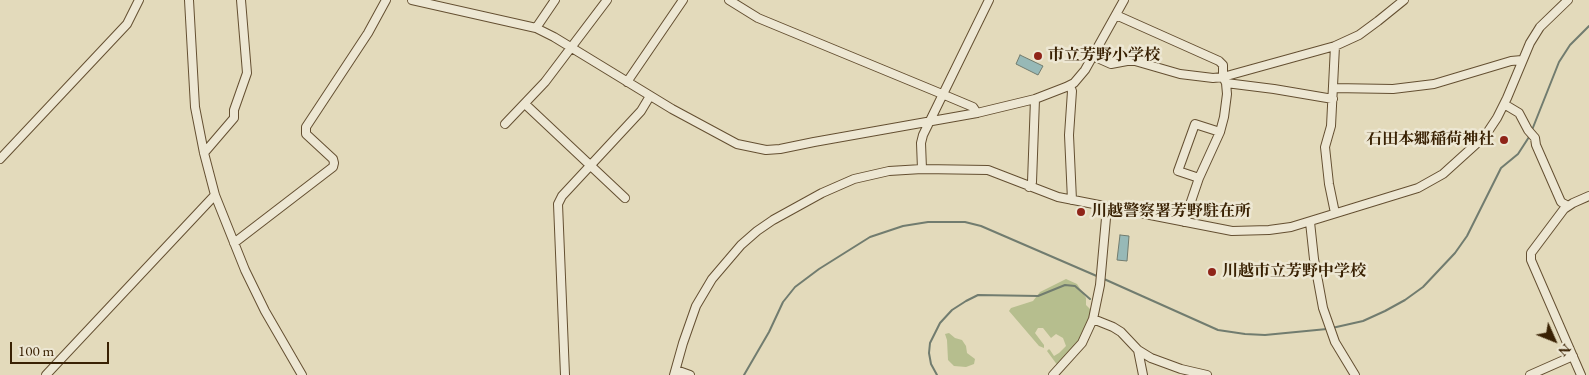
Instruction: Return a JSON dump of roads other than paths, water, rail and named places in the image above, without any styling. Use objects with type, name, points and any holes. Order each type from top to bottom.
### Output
[{"type":"street","points":[[0,159],[127,24],[139,0]]},
{"type":"street","points":[[189,0],[195,107],[215,195],[234,243],[265,311],[302,375]]},
{"type":"street","points":[[204,153],[234,118],[234,110],[246,73],[242,0]]},
{"type":"street","points":[[234,243],[333,167],[333,159],[306,134],[306,128],[368,32],[386,0]]},
{"type":"street","points":[[412,0],[536,28],[571,47],[650,96],[737,144],[766,150],[977,113],[1035,99],[1070,86],[1081,75],[1093,56],[1124,0]]},
{"type":"street","points":[[452,8],[458,0]]},
{"type":"street","points":[[536,28],[555,0]]},
{"type":"street","points":[[505,124],[552,74],[607,0]]},
{"type":"street","points":[[627,82],[683,0]]},
{"type":"street","points":[[729,0],[758,18],[973,107],[977,113]]},
{"type":"street","points":[[922,169],[921,143],[923,135],[989,0]]},
{"type":"street","points":[[1224,80],[1335,46],[1359,35],[1404,0]]},
{"type":"street","points":[[690,375],[675,373],[690,321],[705,292],[726,260],[756,231],[822,193],[854,180],[888,171],[922,169],[988,170],[1058,197],[1232,231],[1292,227],[1418,188],[1443,174],[1485,136],[1498,118],[1522,60],[1540,27],[1564,1]]},
{"type":"street","points":[[1116,15],[1219,61],[1223,65],[1227,94],[1220,132],[1199,178],[1184,222]]},
{"type":"street","points":[[1335,46],[1332,126],[1325,148],[1329,184],[1335,213]]},
{"type":"street","points":[[1093,56],[1111,64],[1127,61],[1135,62],[1180,74],[1333,99]]},
{"type":"street","points":[[1333,88],[1393,89],[1434,84],[1511,60],[1522,60]]},
{"type":"street","points":[[1070,86],[1072,91],[1069,135],[1072,200]]},
{"type":"street","points":[[565,375],[558,204],[562,196],[641,111],[650,96]]},
{"type":"street","points":[[1029,187],[1032,182],[1035,99]]},
{"type":"street","points":[[525,104],[625,198]]},
{"type":"street","points":[[1504,104],[1519,113],[1528,130],[1535,138],[1561,202],[1568,206]]},
{"type":"street","points":[[1199,178],[1178,171],[1195,124],[1220,132]]},
{"type":"street","points":[[46,375],[215,195]]},
{"type":"street","points":[[1581,375],[1531,260],[1531,253],[1568,206],[1589,196]]},
{"type":"street","points":[[1053,375],[1082,343],[1094,319],[1100,284],[1108,207]]},
{"type":"street","points":[[1310,222],[1314,259],[1323,308],[1335,342],[1354,370],[1355,375]]},
{"type":"street","points":[[1094,319],[1113,326],[1138,350],[1163,363],[1207,375]]},
{"type":"street","points":[[1138,350],[1144,375]]},
{"type":"street","points":[[1530,375],[1573,356]]},
{"type":"water","points":[[1020,55],[1043,66],[1038,75],[1016,64]]},
{"type":"water","points":[[1120,235],[1129,236],[1127,261],[1117,260]]},
{"type":"waterway","points":[[1532,130],[1559,62],[1570,45],[1589,26]]},
{"type":"waterway","points":[[1332,328],[1363,321],[1405,300],[1423,287],[1455,253],[1467,236],[1501,168],[1518,154],[1529,137]]},
{"type":"waterway","points":[[744,375],[769,332],[783,302],[795,287],[819,269],[870,237],[903,226],[928,222],[965,222],[981,226],[1099,277]]},
{"type":"waterway","points":[[1104,279],[1218,330],[1265,335],[1327,329]]},
{"type":"waterway","points":[[937,375],[931,364],[929,353],[930,343],[940,323],[952,310],[978,295],[1038,296],[1065,285],[1075,286],[1090,299]]},
{"type":"place","name":"市立芳野小学校","points":[[1038,56]]},
{"type":"place","name":"石田本郷稲荷神社","points":[[1504,140]]},
{"type":"place","name":"川越警察署芳野駐在所","points":[[1081,212]]},
{"type":"place","name":"川越市立芳野中学校","points":[[1212,272]]}]
